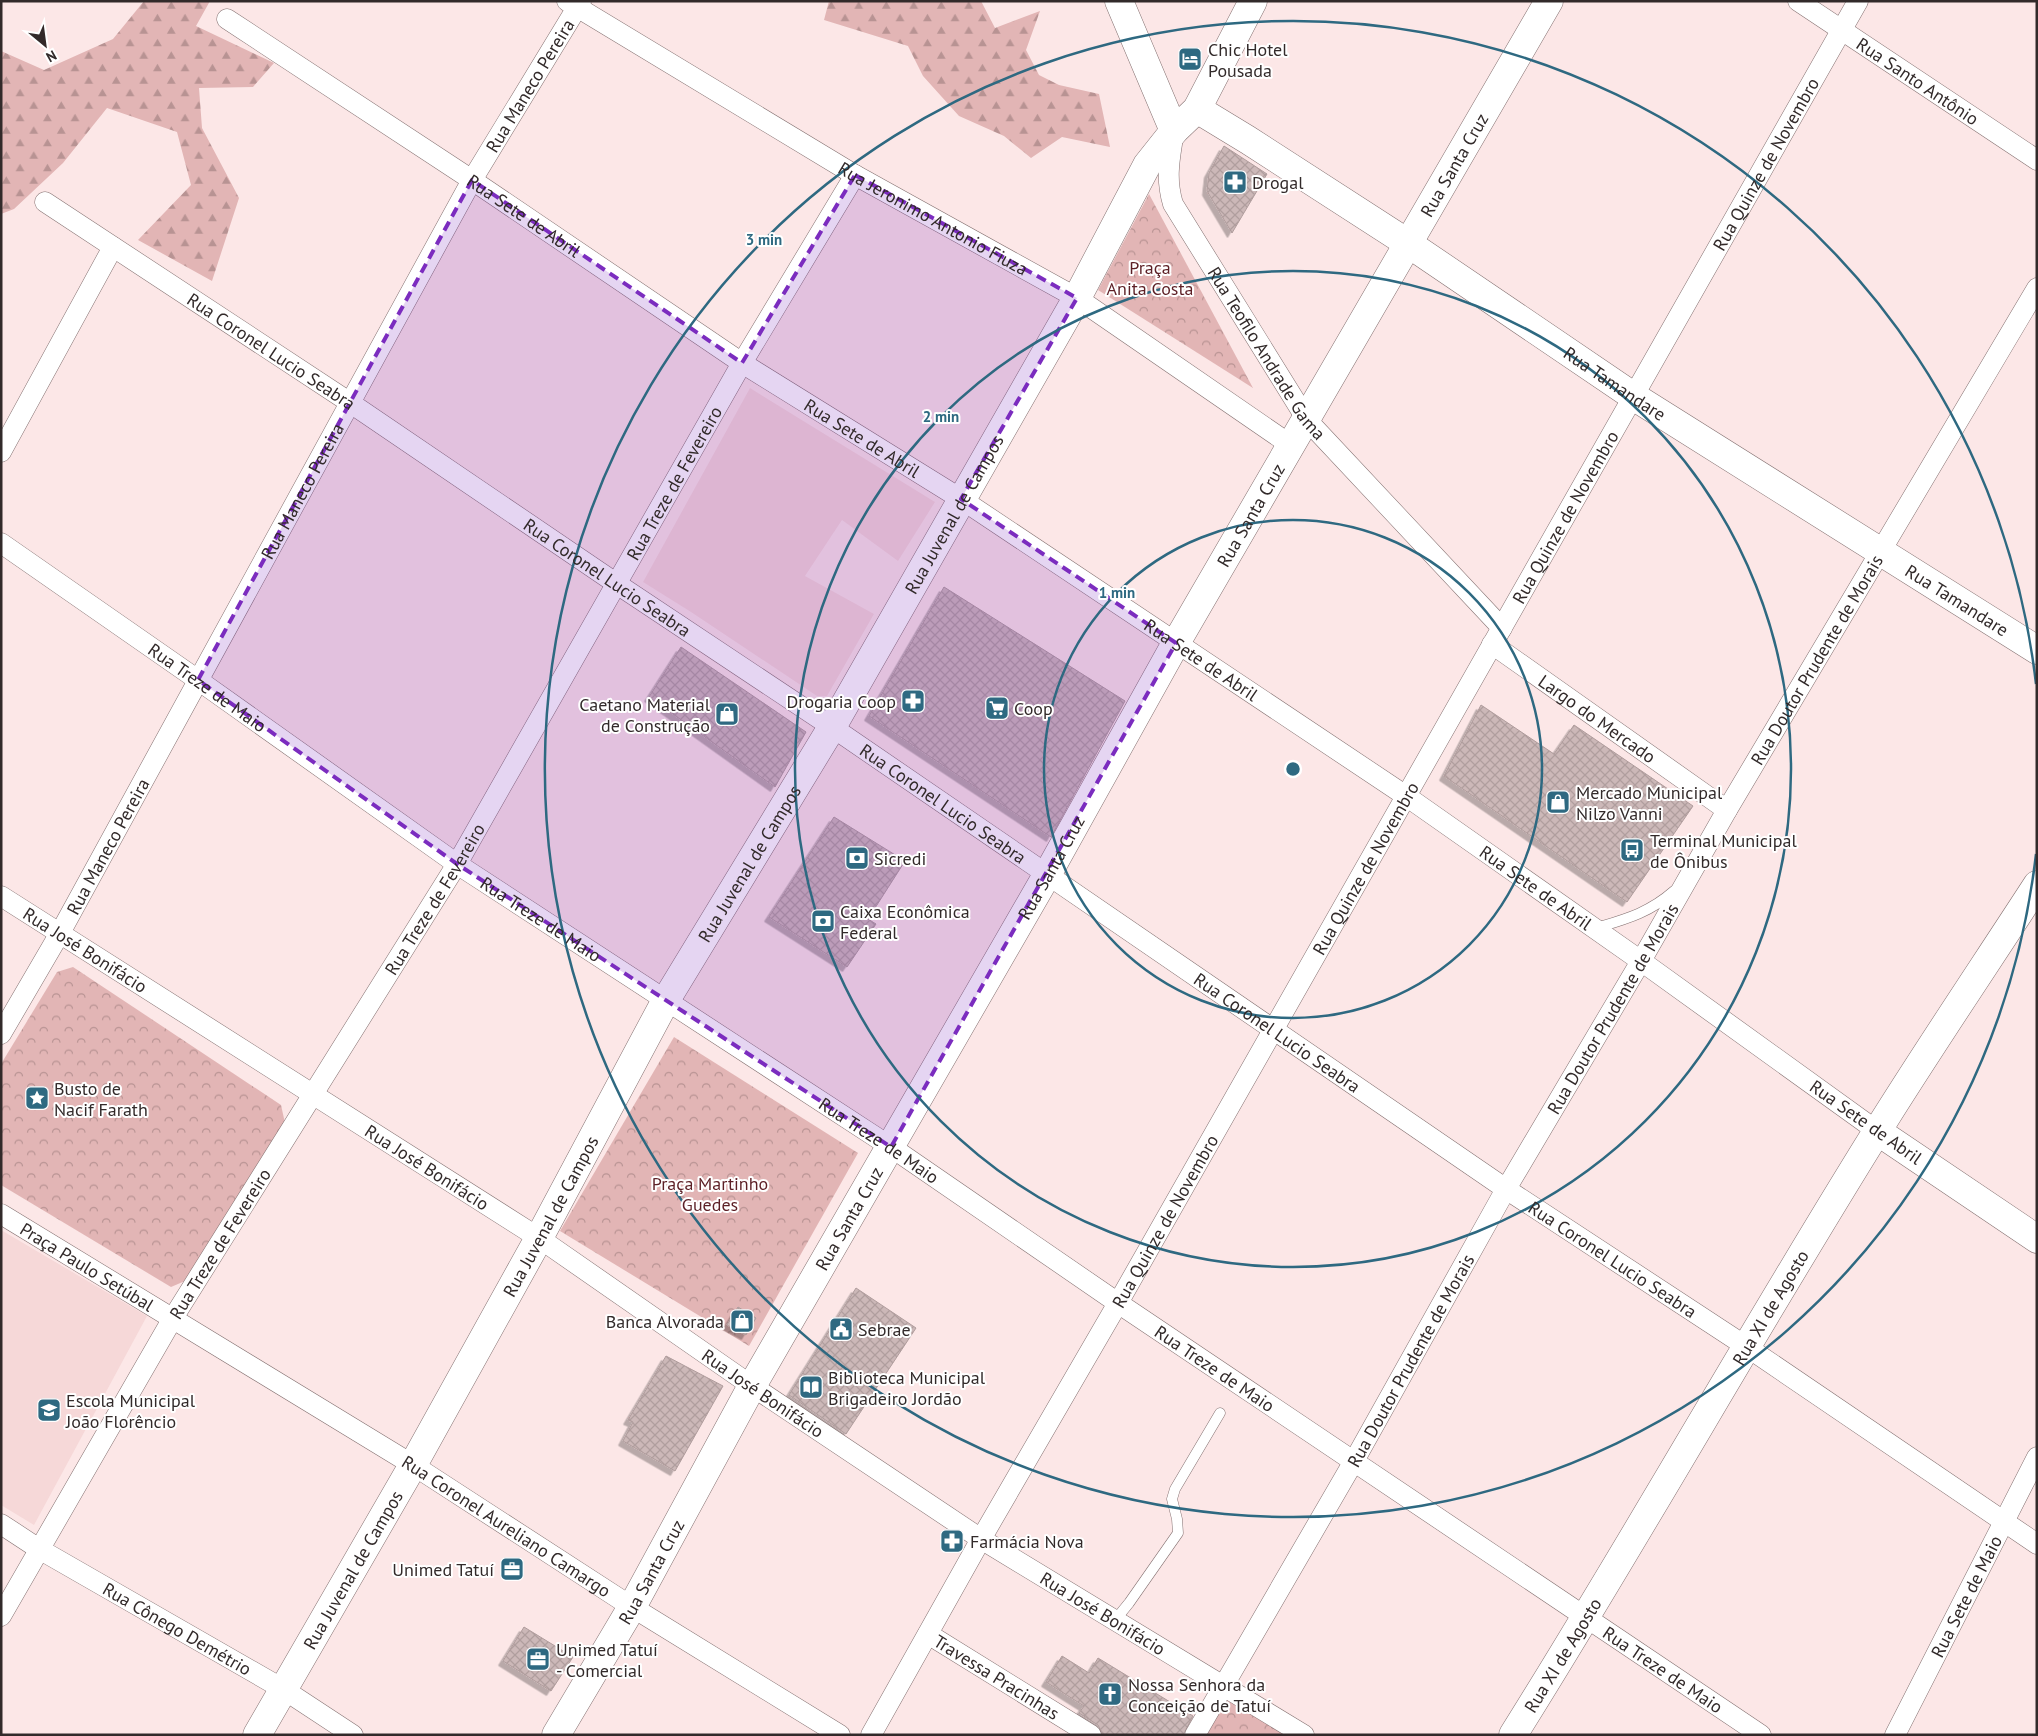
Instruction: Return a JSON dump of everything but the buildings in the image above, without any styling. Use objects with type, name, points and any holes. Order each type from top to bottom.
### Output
[{"type":"main road","points":[[1119,1],[1174,131]]},
{"type":"main road","name":"Rua Juvenal de Campos","points":[[257,1735],[413,1465],[539,1238],[666,1000],[832,727],[1076,298],[1147,165],[1174,131],[1197,109],[1253,1]]},
{"type":"main road","name":"Rua Santa Cruz","points":[[556,1735],[632,1607],[752,1386],[1047,875],[1176,643],[1549,1]]},
{"type":"main road","name":"Rua Tamandare","points":[[1197,109],[1409,244],[1633,396],[2037,650]]},
{"type":"main road","name":"Rua XI de Agosto","points":[[1513,1735],[1587,1617],[1877,1131],[2037,885]]},
{"type":"main road","name":"Rua Sete de Abril","points":[[1877,1131],[2037,1239]]},
{"type":"street","name":"Rua Santo Antônio","points":[[1798,1],[2037,160]]},
{"type":"street","name":"Rua Quinze de Novembro","points":[[871,1735],[1858,1]]},
{"type":"street","name":"Rua Jeronimo Antonio Fiuza","points":[[575,3],[855,175],[1076,298],[1292,446]]},
{"type":"street","name":"Rua Maneco Pereira","points":[[60,933],[349,402],[472,180],[575,3]]},
{"type":"street","name":"Rua Sete de Abril","points":[[227,19],[472,180],[742,364],[961,499],[1406,796],[1641,961],[1877,1131]]},
{"type":"street","name":"Rua Teofilo Andrade Gama","points":[[1174,131],[1168,171],[1168,187],[1173,204],[1307,420],[1497,636]]},
{"type":"street","name":"Rua Treze de Fevereiro","points":[[1,1616],[173,1318],[456,864],[742,364],[855,175]]},
{"type":"street","name":"Rua Coronel Lucio Seabra","points":[[45,202],[349,402],[832,727],[1506,1188],[1747,1347],[2037,1544]]},
{"type":"street","points":[[1,452],[113,247]]},
{"type":"street","name":"Rua Doutor Prudente de Morais","points":[[1194,1735],[1354,1462],[1506,1188],[1641,961],[1727,810],[2037,288]]},
{"type":"street","name":"Rua Treze de Maio","points":[[1,543],[198,680],[456,864],[891,1147],[1118,1303],[1761,1735]]},
{"type":"street","name":"Largo do Mercado","points":[[1497,636],[1727,810]]},
{"type":"street","name":"Rua José Bonifácio","points":[[1,896],[539,1238],[752,1386],[981,1539],[1304,1735]]},
{"type":"street","points":[[1,1034],[60,933]]},
{"type":"street","name":"Praça Paulo Setúbal","points":[[1,1214],[173,1318]]},
{"type":"street","name":"Rua Coronel Aureliano Camargo","points":[[173,1318],[413,1465],[632,1607],[840,1735]]},
{"type":"street","name":"Rua Sete de Maio","points":[[1895,1735],[2037,1457]]},
{"type":"street","name":"Rua Cônego Demétrio","points":[[1,1524],[39,1549],[283,1689],[353,1735]]},
{"type":"street","points":[[925,1640],[1067,1735]]},
{"type":"street","name":"Travessa Pracinhas","points":[[925,1640],[1091,1735]]},
{"type":"lane","points":[[1594,929],[1638,915],[1660,903],[1688,879]]},
{"type":"lane","points":[[1116,1620],[1178,1533],[1172,1499],[1175,1489],[1220,1413]]},
{"type":"highlighted area","points":[[855,175],[1077,298],[961,499],[1176,643],[891,1147],[457,864],[198,680],[472,180],[742,363]]},
{"type":"shaded area","points":[[750,388],[935,502],[898,561],[842,520],[805,576],[874,614],[827,696],[817,696],[643,582]]},
{"type":"shaded area","name":"Escola Municipal João Florêncio","points":[[1,1230],[147,1316],[34,1525],[1,1505]]},
{"type":"green space","points":[[144,1],[210,1],[196,26],[274,63],[253,87],[199,88],[202,128],[239,198],[212,281],[138,240],[191,185],[177,132],[107,108],[63,163],[14,209],[1,214],[1,51],[44,70],[113,39]]},
{"type":"green space","points":[[829,1],[981,1],[995,28],[1040,11],[1026,50],[1039,75],[1059,85],[1099,94],[1110,147],[1062,137],[1031,158],[1004,136],[959,116],[923,76],[908,46],[824,20]]},
{"type":"green space","name":"Praça Anita Costa","points":[[1149,194],[1253,388],[1098,290]]},
{"type":"green space","points":[[73,967],[281,1105],[285,1123],[185,1281],[171,1287],[1,1185],[1,1064],[57,972]]},
{"type":"green space","name":"Praça Martinho Guedes","points":[[674,1037],[858,1153],[749,1346],[560,1231]]},
{"type":"green space","points":[[1227,1697],[1284,1735],[1203,1735]]},
{"type":"place","name":"Chic Hotel Pousada","points":[[1190,59]]},
{"type":"place","name":"Drogal","points":[[1235,182]]},
{"type":"place","name":"Drogaria Coop","points":[[913,701]]},
{"type":"place","name":"Coop","points":[[997,708]]},
{"type":"place","name":"Caetano Material de Construção","points":[[727,714]]},
{"type":"place","name":"Mercado Municipal Nilzo Vanni","points":[[1558,802]]},
{"type":"place","name":"Terminal Municipal de Ônibus","points":[[1632,850]]},
{"type":"place","name":"Sicredi","points":[[857,858]]},
{"type":"place","name":"Caixa Econômica Federal","points":[[823,921]]},
{"type":"place","name":"Busto de Nacif Farath","points":[[37,1098]]},
{"type":"place","name":"Banca Alvorada","points":[[742,1321]]},
{"type":"place","name":"Sebrae","points":[[841,1329]]},
{"type":"place","name":"Biblioteca Municipal Brigadeiro Jordão","points":[[811,1387]]},
{"type":"place","name":"Escola Municipal João Florêncio","points":[[49,1410]]},
{"type":"place","name":"Farmácia Nova","points":[[952,1541]]},
{"type":"place","name":"Unimed Tatuí","points":[[512,1569]]},
{"type":"place","name":"Unimed Tatuí - Comercial","points":[[538,1659]]},
{"type":"place","name":"Nossa Senhora da Conceição de Tatuí","points":[[1110,1694]]}]
